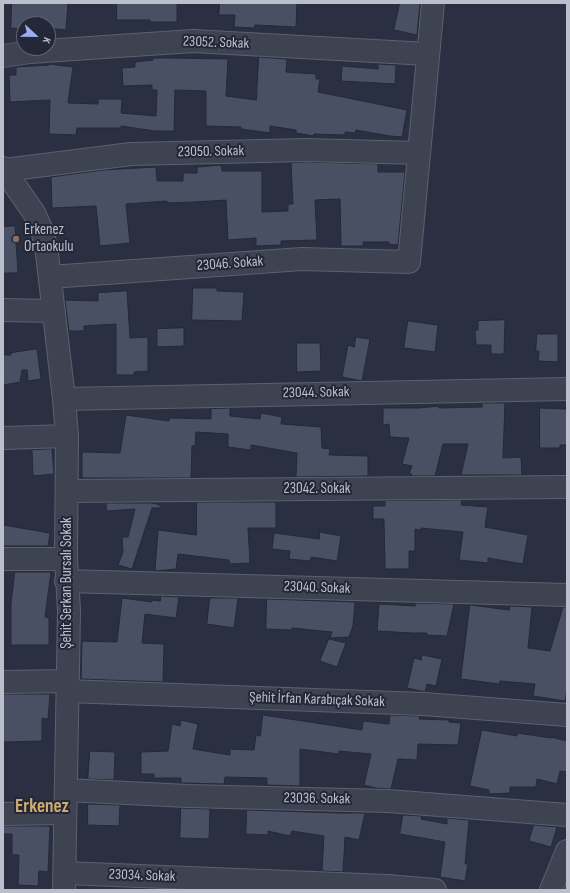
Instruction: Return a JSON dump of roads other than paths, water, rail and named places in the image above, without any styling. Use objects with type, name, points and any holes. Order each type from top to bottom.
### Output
[{"type":"street","points":[[419,153],[433,3]]},
{"type":"street","name":"23052. Sokak","points":[[3,56],[30,52],[193,41],[428,54]]},
{"type":"street","name":"23050. Sokak","points":[[4,169],[131,154],[306,150],[419,153]]},
{"type":"street","name":"23046. Sokak","points":[[50,277],[302,259],[409,262],[419,153]]},
{"type":"street","name":"Şehit Serkan Bursalı Sokak","points":[[4,169],[34,213],[43,233],[50,277],[64,399],[67,436],[66,581],[68,611],[64,881]]},
{"type":"street","points":[[3,310],[54,311]]},
{"type":"street","name":"23044. Sokak","points":[[64,399],[567,389]]},
{"type":"street","points":[[3,438],[67,436]]},
{"type":"street","name":"23042. Sokak","points":[[67,491],[567,487]]},
{"type":"street","points":[[3,559],[66,559]]},
{"type":"street","name":"23040. Sokak","points":[[66,581],[567,595]]},
{"type":"street","name":"Şehit İrfan Karabıçak Sokak","points":[[3,682],[424,704],[567,715]]},
{"type":"street","name":"23036. Sokak","points":[[66,790],[188,796],[388,801],[567,815]]},
{"type":"street","points":[[3,814],[66,813]]},
{"type":"street","points":[[551,890],[567,851]]},
{"type":"street","name":"23034. Sokak","points":[[64,881],[386,886],[435,890]]},
{"type":"place","name":"Erkenez Ortaokulu","points":[[16,239]]},
{"type":"district","name":"Erkenez","points":[[42,807]]}]
